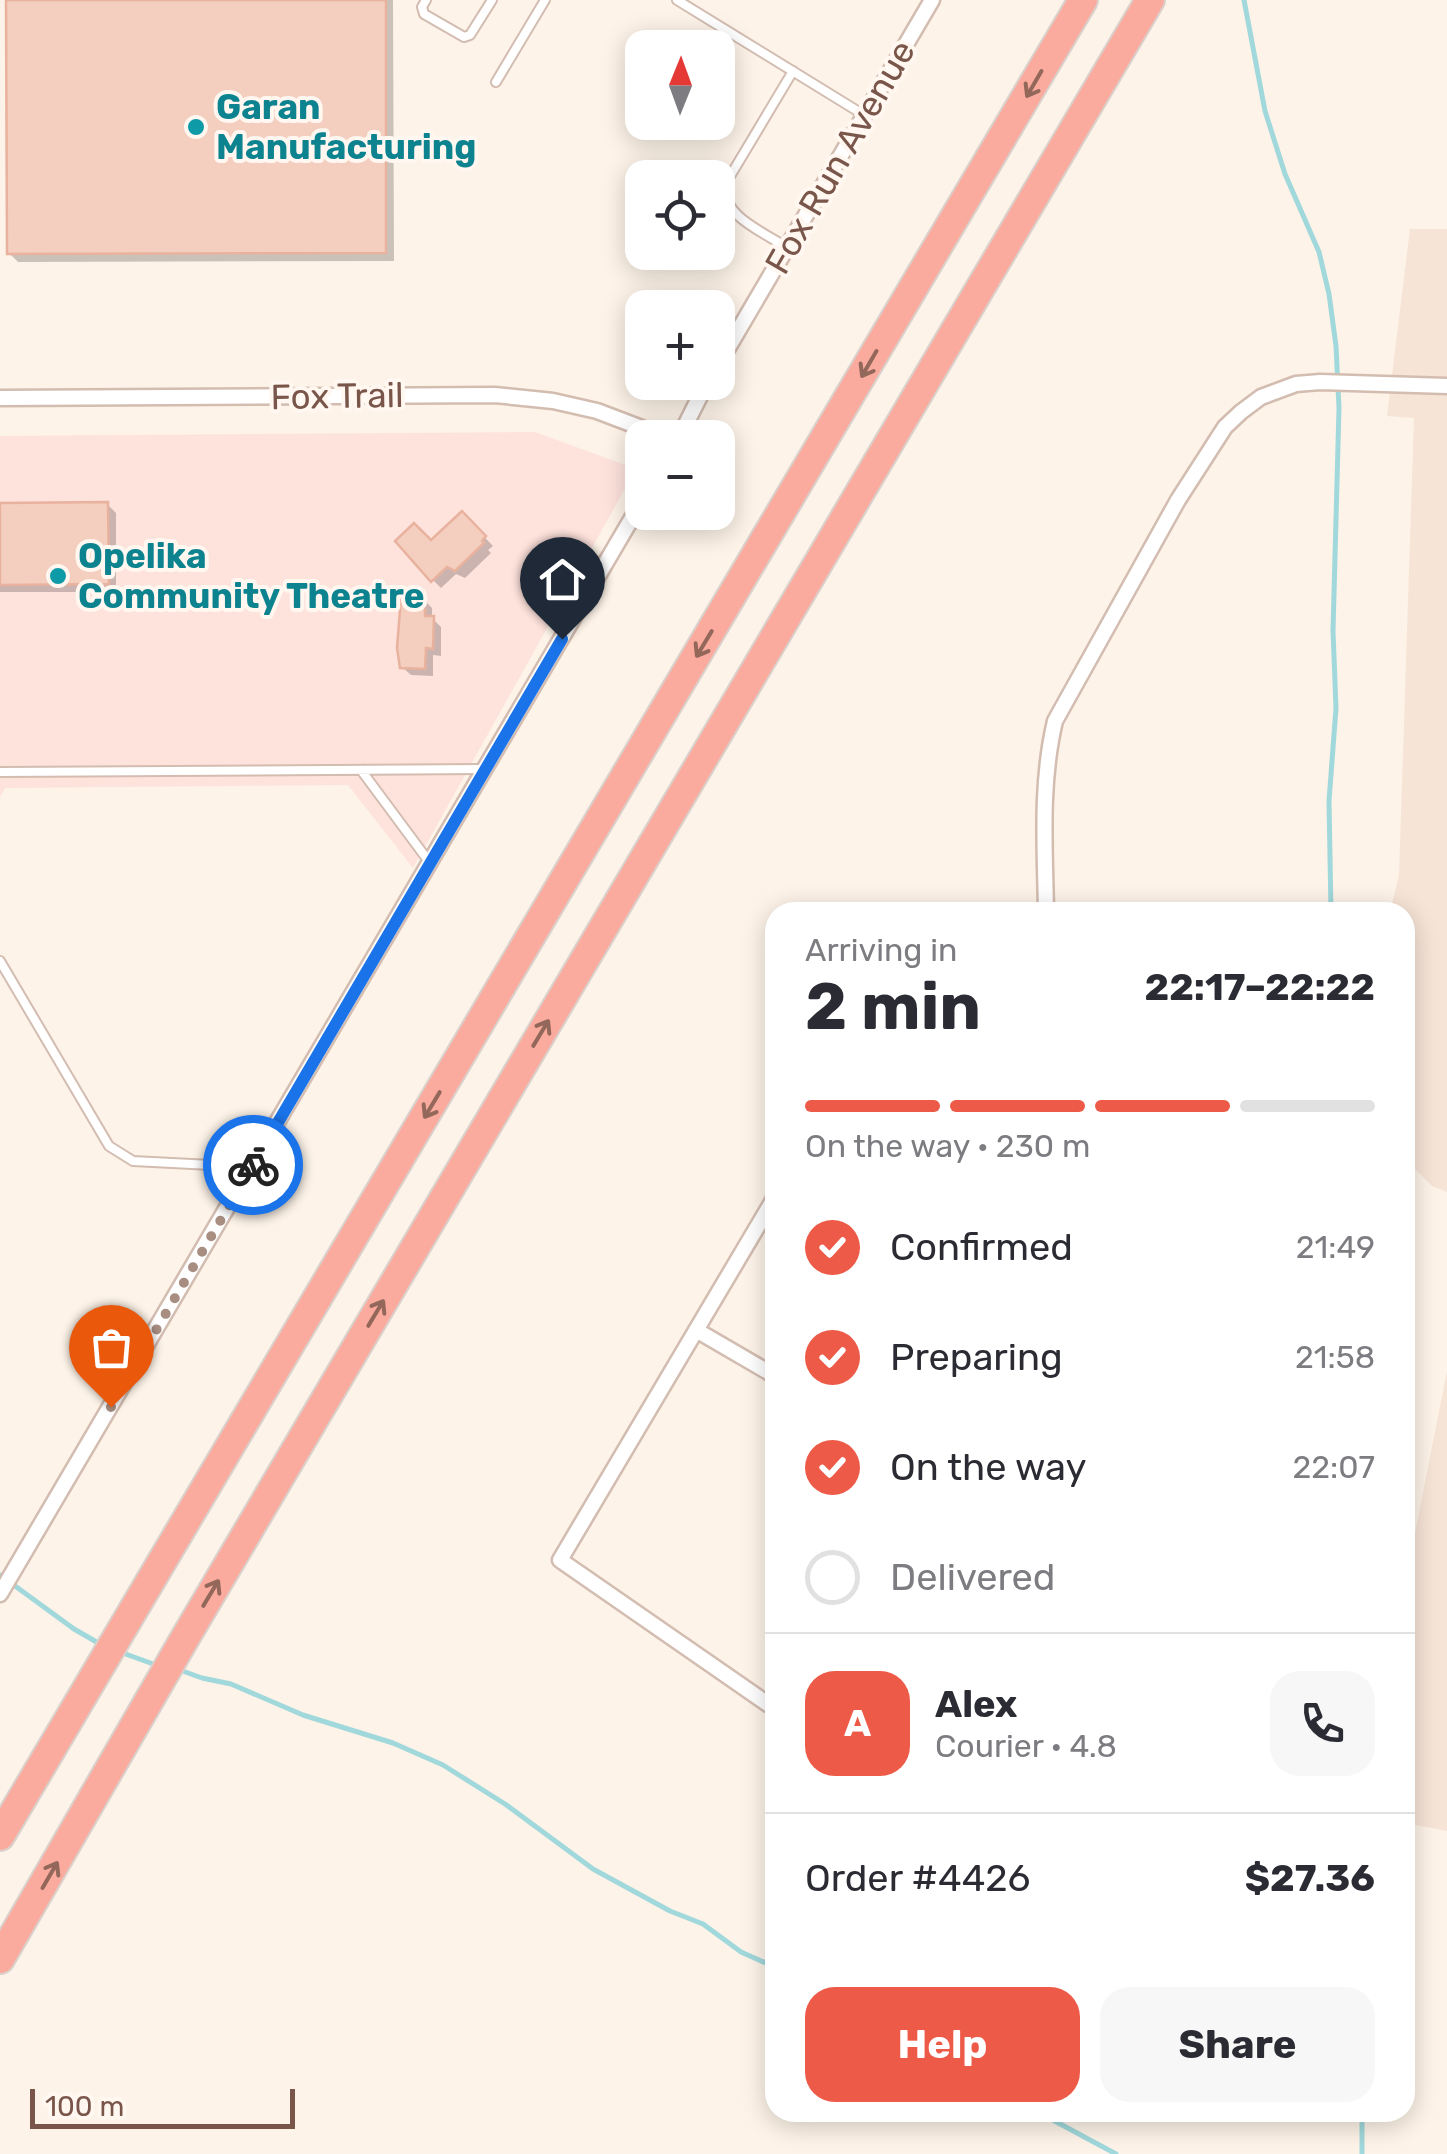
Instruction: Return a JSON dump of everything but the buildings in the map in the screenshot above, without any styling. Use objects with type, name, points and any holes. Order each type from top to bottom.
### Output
[{"type":"highway","points":[[0,1836],[1083,0]]},
{"type":"highway","points":[[0,1959],[215,1586],[1150,0]]},
{"type":"street","name":"Fox Run Avenue","points":[[735,336],[932,0]]},
{"type":"street","points":[[1046,902],[1046,756],[1054,721],[1178,500],[1225,427],[1260,397],[1296,384],[1447,386]]},
{"type":"street","name":"Fox Trail","points":[[0,398],[495,395],[598,411],[625,421]]},
{"type":"street","points":[[0,1594],[625,530]]},
{"type":"street","points":[[765,1214],[560,1560],[765,1702]]},
{"type":"street","points":[[696,1330],[765,1370]]},
{"type":"lane","points":[[426,0],[424,14],[464,36],[470,34],[492,0]]},
{"type":"lane","points":[[496,82],[545,0]]},
{"type":"lane","points":[[677,0],[864,115]]},
{"type":"lane","points":[[786,248],[729,209],[724,196],[726,183],[793,71]]},
{"type":"lane","points":[[0,772],[485,769]]},
{"type":"lane","points":[[360,770],[430,863]]},
{"type":"lane","points":[[0,961],[110,1146],[133,1161],[210,1165],[243,1182]]},
{"type":"shaded area","points":[[1410,229],[1447,229],[1447,1192],[1432,1186],[1415,1169],[1415,902],[1392,902],[1399,875],[1414,418],[1387,416]]},
{"type":"shaded area","points":[[535,432],[625,465],[625,489],[413,868],[348,785],[5,788],[0,797],[0,436]]},
{"type":"shaded area","points":[[1447,1371],[1447,1831],[1415,1825],[1415,1533]]},
{"type":"waterway","points":[[1244,0],[1265,111],[1285,174],[1319,252],[1336,346],[1339,408],[1333,631],[1336,708],[1329,801],[1331,902]]},
{"type":"waterway","points":[[0,1575],[100,1644]]},
{"type":"waterway","points":[[120,1652],[156,1665]]},
{"type":"waterway","points":[[177,1669],[231,1684],[303,1715],[393,1743],[443,1765],[505,1804],[593,1869],[670,1911],[703,1924],[741,1952],[765,1963]]},
{"type":"waterway","points":[[1057,2122],[1116,2154]]},
{"type":"waterway","points":[[1362,2122],[1362,2154]]},
{"type":"way so far","points":[[111,1407],[253,1165]]},
{"type":"place","name":"Garan Manufacturing","points":[[196,127]]},
{"type":"place","name":"Opelika Community Theatre","points":[[58,576]]},
{"type":"route","points":[[253,1165],[562,639]]}]
